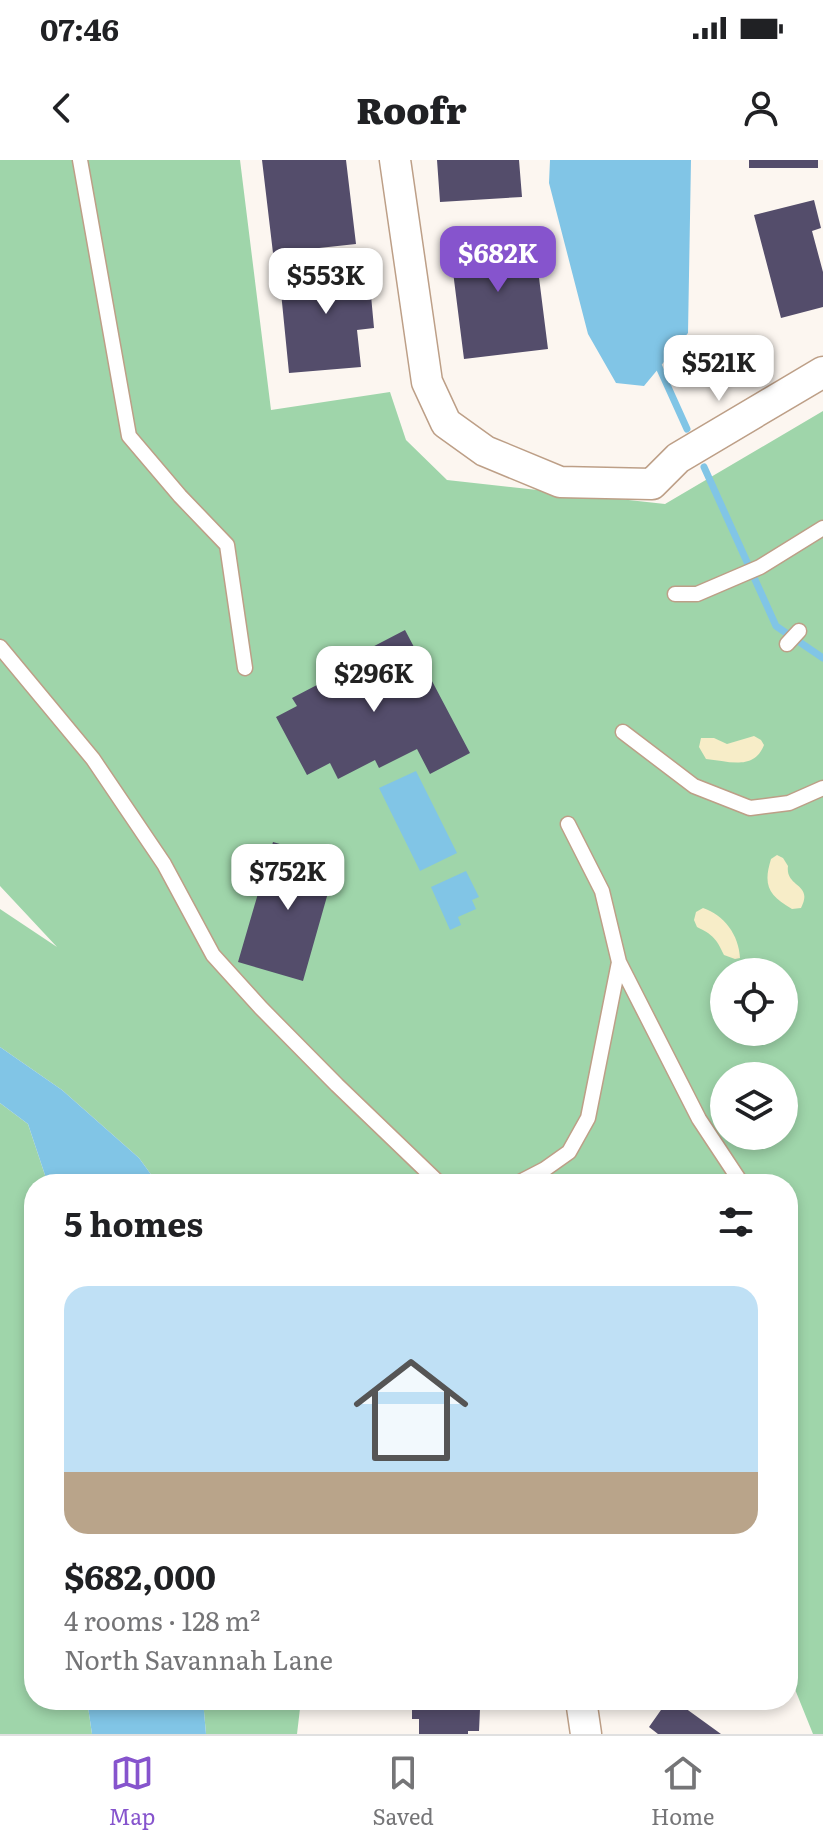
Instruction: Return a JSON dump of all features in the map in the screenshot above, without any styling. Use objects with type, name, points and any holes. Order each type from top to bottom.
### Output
[{"type":"street","points":[[395,160],[427,382],[446,423],[485,451],[560,482],[652,484],[678,458],[823,372]]},
{"type":"street","points":[[582,1710],[586,1734]]},
{"type":"lane","points":[[80,160],[129,436],[227,545],[245,668]]},
{"type":"lane","points":[[675,594],[697,594],[760,567],[823,528]]},
{"type":"lane","points":[[787,644],[799,631]]},
{"type":"lane","points":[[0,647],[93,759],[164,864],[213,955],[283,1030],[430,1174]]},
{"type":"lane","points":[[623,732],[694,786],[750,808],[789,803],[823,788]]},
{"type":"lane","points":[[568,824],[602,891],[619,962],[699,1119],[735,1174]]},
{"type":"lane","points":[[535,1174],[569,1152],[588,1118],[619,962]]},
{"type":"green space","points":[[0,160],[240,160],[271,410],[390,392],[406,440],[447,480],[665,504],[823,411],[823,1734],[813,1734],[798,1697],[798,1174],[151,1174],[139,1158],[62,1090],[0,1047],[0,909],[57,947],[0,886]]},
{"type":"green space","points":[[0,1103],[28,1124],[45,1174],[24,1174],[24,1710],[88,1710],[92,1734],[0,1734]]},
{"type":"green space","points":[[204,1710],[300,1710],[297,1734],[206,1734]]},
{"type":"sand","points":[[754,736],[764,745],[760,753],[747,761],[706,759],[699,747],[701,738],[714,738],[727,744]]},
{"type":"sand","points":[[777,855],[783,858],[788,873],[804,894],[801,908],[792,909],[777,899],[770,888],[769,868],[771,859]]},
{"type":"sand","points":[[703,908],[724,921],[737,941],[740,958],[724,955],[714,938],[697,927],[694,920],[696,912]]},
{"type":"water","points":[[550,160],[691,160],[688,333],[644,386],[616,383],[588,334],[549,183]]},
{"type":"water","points":[[416,771],[457,853],[420,871],[379,788]]},
{"type":"water","points":[[466,871],[479,897],[472,900],[476,909],[458,917],[461,925],[450,930],[431,887]]},
{"type":"water","points":[[0,1047],[62,1090],[139,1158],[151,1174],[45,1174],[28,1124],[0,1103]]},
{"type":"water","points":[[88,1710],[204,1710],[206,1734],[92,1734]]},
{"type":"building","points":[[262,160],[346,160],[356,244],[273,253]]},
{"type":"building","points":[[437,160],[519,160],[522,197],[440,202]]},
{"type":"building","points":[[749,160],[818,160],[818,168],[749,168]]},
{"type":"building","points":[[814,200],[821,228],[812,231],[823,272],[823,307],[781,318],[754,215]]},
{"type":"building","points":[[533,230],[548,349],[464,359],[449,240]]},
{"type":"building","points":[[368,263],[374,328],[357,330],[361,367],[289,373],[279,272]]},
{"type":"building","points":[[405,630],[470,753],[430,774],[417,749],[379,768],[375,760],[338,779],[330,763],[307,775],[276,717],[297,706],[292,698],[338,674],[334,667]]},
{"type":"building","points":[[273,842],[337,861],[303,981],[238,962]]},
{"type":"building","points":[[412,1710],[480,1710],[479,1731],[468,1731],[468,1734],[419,1734],[419,1719],[412,1719]]},
{"type":"building","points":[[661,1710],[688,1710],[721,1734],[658,1734],[649,1727]]},
{"type":"waterway","points":[[659,367],[687,429]]},
{"type":"waterway","points":[[704,467],[776,626],[823,658]]}]
